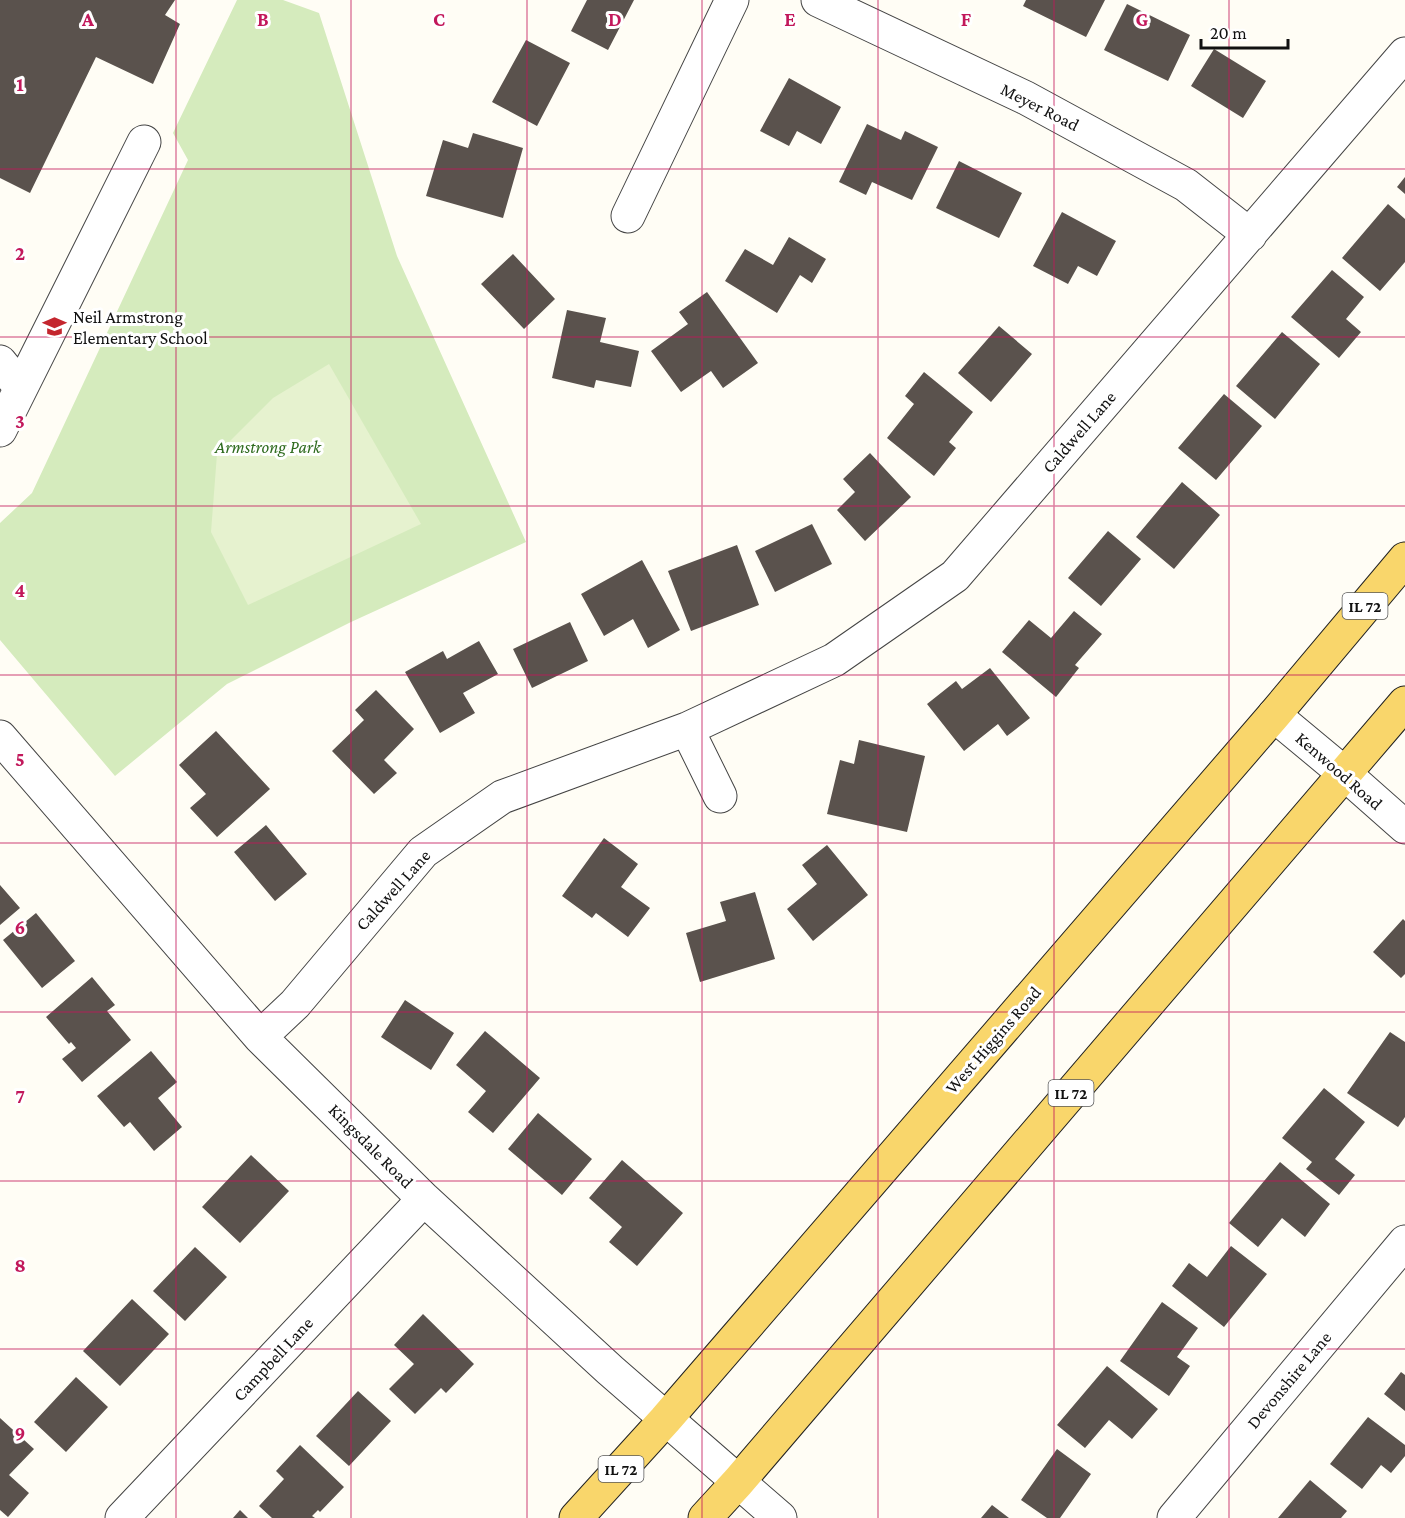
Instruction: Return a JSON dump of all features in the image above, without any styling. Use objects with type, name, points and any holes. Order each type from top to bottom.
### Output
[{"type":"main road","name":"West Higgins Road","points":[[576,1518],[665,1420],[1274,716],[1405,559]]},
{"type":"main road","name":"IL 72","points":[[705,1518],[1405,703]]},
{"type":"street","points":[[628,216],[732,0]]},
{"type":"street","name":"Meyer Road","points":[[818,0],[1026,98],[1156,168],[1186,185],[1250,235]]},
{"type":"street","name":"Caldwell Lane","points":[[260,1037],[295,1004],[423,852],[502,797],[687,729],[834,660],[955,576],[1405,54]]},
{"type":"street","points":[[0,430],[144,142]]},
{"type":"street","points":[[0,362],[21,388]]},
{"type":"street","name":"Kenwood Road","points":[[1274,716],[1345,774],[1405,828]]},
{"type":"street","points":[[687,729],[720,796]]},
{"type":"street","name":"Kingsdale Road","points":[[0,737],[260,1037],[424,1199],[665,1420],[780,1518]]},
{"type":"street","name":"Campbell Lane","points":[[122,1518],[424,1199]]},
{"type":"street","name":"Devonshire Lane","points":[[1174,1518],[1405,1242]]},
{"type":"green space","name":"Armstrong Park","points":[[237,0],[283,0],[319,13],[397,256],[526,542],[351,622],[227,684],[115,776],[0,640],[0,523],[32,493],[188,160],[173,133]]},
{"type":"green space","points":[[329,364],[421,524],[248,605],[211,532],[217,454],[273,398]]},
{"type":"building","points":[[0,0],[175,0],[165,15],[180,24],[153,84],[96,57],[30,193],[0,178]]},
{"type":"building","points":[[587,0],[634,0],[608,50],[571,31]]},
{"type":"building","points":[[1026,0],[1105,0],[1086,37],[1023,6]]},
{"type":"building","points":[[1127,4],[1190,35],[1168,81],[1104,50]]},
{"type":"building","points":[[526,40],[570,63],[537,126],[492,102]]},
{"type":"building","points":[[1214,49],[1266,81],[1243,118],[1191,86]]},
{"type":"building","points":[[789,78],[841,107],[821,144],[797,131],[789,146],[760,131]]},
{"type":"building","points":[[867,124],[901,140],[905,131],[938,147],[912,200],[872,182],[866,195],[839,182]]},
{"type":"building","points":[[473,133],[523,148],[503,218],[426,196],[443,140],[468,148]]},
{"type":"building","points":[[959,161],[1022,193],[999,238],[936,208]]},
{"type":"building","points":[[1405,177],[1405,194],[1397,187]]},
{"type":"building","points":[[1388,204],[1405,219],[1405,262],[1380,291],[1342,258]]},
{"type":"building","points":[[1062,212],[1116,241],[1097,276],[1078,266],[1068,284],[1033,266]]},
{"type":"building","points":[[789,237],[826,259],[812,283],[800,275],[777,313],[725,281],[745,249],[773,265]]},
{"type":"building","points":[[513,254],[555,299],[524,329],[481,284]]},
{"type":"building","points":[[1332,270],[1364,297],[1346,319],[1361,332],[1339,358],[1291,317]]},
{"type":"building","points":[[707,292],[758,363],[723,388],[711,371],[681,392],[651,351],[688,324],[679,312]]},
{"type":"building","points":[[567,310],[606,318],[600,342],[639,351],[631,387],[596,380],[594,388],[552,378]]},
{"type":"building","points":[[999,326],[1032,354],[991,402],[958,373]]},
{"type":"building","points":[[1282,332],[1320,364],[1275,419],[1236,386]]},
{"type":"building","points":[[924,372],[973,412],[949,442],[956,448],[934,476],[887,438],[914,404],[905,396]]},
{"type":"building","points":[[1224,394],[1262,426],[1216,480],[1178,448]]},
{"type":"building","points":[[870,453],[911,497],[865,541],[837,510],[855,492],[843,479]]},
{"type":"building","points":[[1182,482],[1220,515],[1174,569],[1136,537]]},
{"type":"building","points":[[812,524],[832,564],[775,592],[755,551]]},
{"type":"building","points":[[1108,531],[1141,559],[1101,606],[1068,578]]},
{"type":"building","points":[[737,545],[759,605],[691,631],[668,571]]},
{"type":"building","points":[[642,560],[680,630],[648,648],[633,619],[604,636],[581,594]]},
{"type":"building","points":[[1074,611],[1102,634],[1075,665],[1079,668],[1056,697],[1002,652],[1029,620],[1051,638]]},
{"type":"building","points":[[570,622],[588,661],[532,688],[513,649]]},
{"type":"building","points":[[479,641],[498,674],[463,693],[475,713],[440,733],[405,672],[443,651],[447,659]]},
{"type":"building","points":[[990,668],[1030,718],[1007,736],[998,724],[964,751],[927,704],[956,681],[962,689]]},
{"type":"building","points":[[376,690],[414,729],[384,760],[397,773],[374,794],[332,751],[364,720],[355,710]]},
{"type":"building","points":[[216,731],[270,789],[217,837],[190,808],[206,794],[179,765]]},
{"type":"building","points":[[859,740],[925,756],[907,832],[827,814],[840,760],[854,764]]},
{"type":"building","points":[[266,825],[307,874],[275,901],[234,852]]},
{"type":"building","points":[[604,838],[638,864],[621,887],[650,908],[628,937],[596,913],[592,918],[562,896]]},
{"type":"building","points":[[827,845],[868,895],[813,941],[787,909],[817,884],[802,865]]},
{"type":"building","points":[[0,885],[20,908],[0,925]]},
{"type":"building","points":[[755,892],[775,959],[700,982],[686,933],[726,921],[720,902]]},
{"type":"building","points":[[36,913],[75,961],[42,988],[3,940]]},
{"type":"building","points":[[1403,919],[1405,921],[1405,974],[1401,978],[1373,952]]},
{"type":"building","points":[[92,977],[115,1005],[107,1011],[131,1040],[82,1082],[62,1059],[76,1048],[71,1042],[69,1044],[46,1017]]},
{"type":"building","points":[[405,1000],[454,1033],[431,1070],[381,1037]]},
{"type":"building","points":[[485,1031],[540,1078],[493,1133],[468,1112],[486,1091],[456,1065]]},
{"type":"building","points":[[1390,1032],[1405,1042],[1405,1117],[1398,1127],[1347,1093]]},
{"type":"building","points":[[151,1051],[177,1082],[158,1098],[182,1127],[154,1151],[130,1122],[124,1127],[97,1096]]},
{"type":"building","points":[[1324,1088],[1365,1122],[1335,1159],[1355,1175],[1339,1195],[1306,1169],[1312,1162],[1282,1138]]},
{"type":"building","points":[[538,1113],[592,1159],[562,1195],[508,1149]]},
{"type":"building","points":[[251,1155],[289,1191],[240,1243],[202,1207]]},
{"type":"building","points":[[622,1160],[683,1213],[637,1266],[609,1242],[622,1227],[589,1198]]},
{"type":"building","points":[[1280,1162],[1330,1204],[1305,1237],[1282,1218],[1258,1247],[1229,1223]]},
{"type":"building","points":[[1231,1246],[1267,1274],[1224,1327],[1172,1286],[1189,1263],[1207,1277]]},
{"type":"building","points":[[195,1247],[227,1277],[185,1321],[153,1291]]},
{"type":"building","points":[[132,1299],[169,1334],[120,1386],[83,1351]]},
{"type":"building","points":[[1162,1302],[1198,1328],[1177,1357],[1190,1366],[1169,1396],[1120,1361]]},
{"type":"building","points":[[423,1314],[474,1364],[446,1393],[441,1388],[415,1414],[389,1389],[414,1364],[394,1345]]},
{"type":"building","points":[[1107,1366],[1158,1409],[1132,1439],[1109,1420],[1085,1448],[1057,1425]]},
{"type":"building","points":[[1401,1372],[1405,1375],[1405,1411],[1384,1394]]},
{"type":"building","points":[[76,1377],[108,1407],[66,1452],[34,1422]]},
{"type":"building","points":[[358,1391],[391,1421],[349,1466],[316,1436]]},
{"type":"building","points":[[1368,1417],[1405,1445],[1405,1456],[1391,1473],[1381,1465],[1362,1489],[1330,1464]]},
{"type":"building","points":[[0,1418],[34,1449],[9,1475],[29,1493],[8,1517],[0,1510]]},
{"type":"building","points":[[300,1445],[344,1487],[320,1512],[318,1510],[312,1516],[315,1518],[272,1518],[259,1506],[284,1479],[276,1471]]},
{"type":"building","points":[[1057,1449],[1091,1474],[1060,1518],[1047,1518],[1021,1500]]},
{"type":"building","points":[[1310,1480],[1347,1511],[1341,1518],[1278,1518]]},
{"type":"building","points":[[992,1505],[1009,1518],[981,1518]]},
{"type":"building","points":[[240,1510],[248,1518],[233,1518]]},
{"type":"place","name":"Neil Armstrong Elementary School","points":[[55,327]]}]
